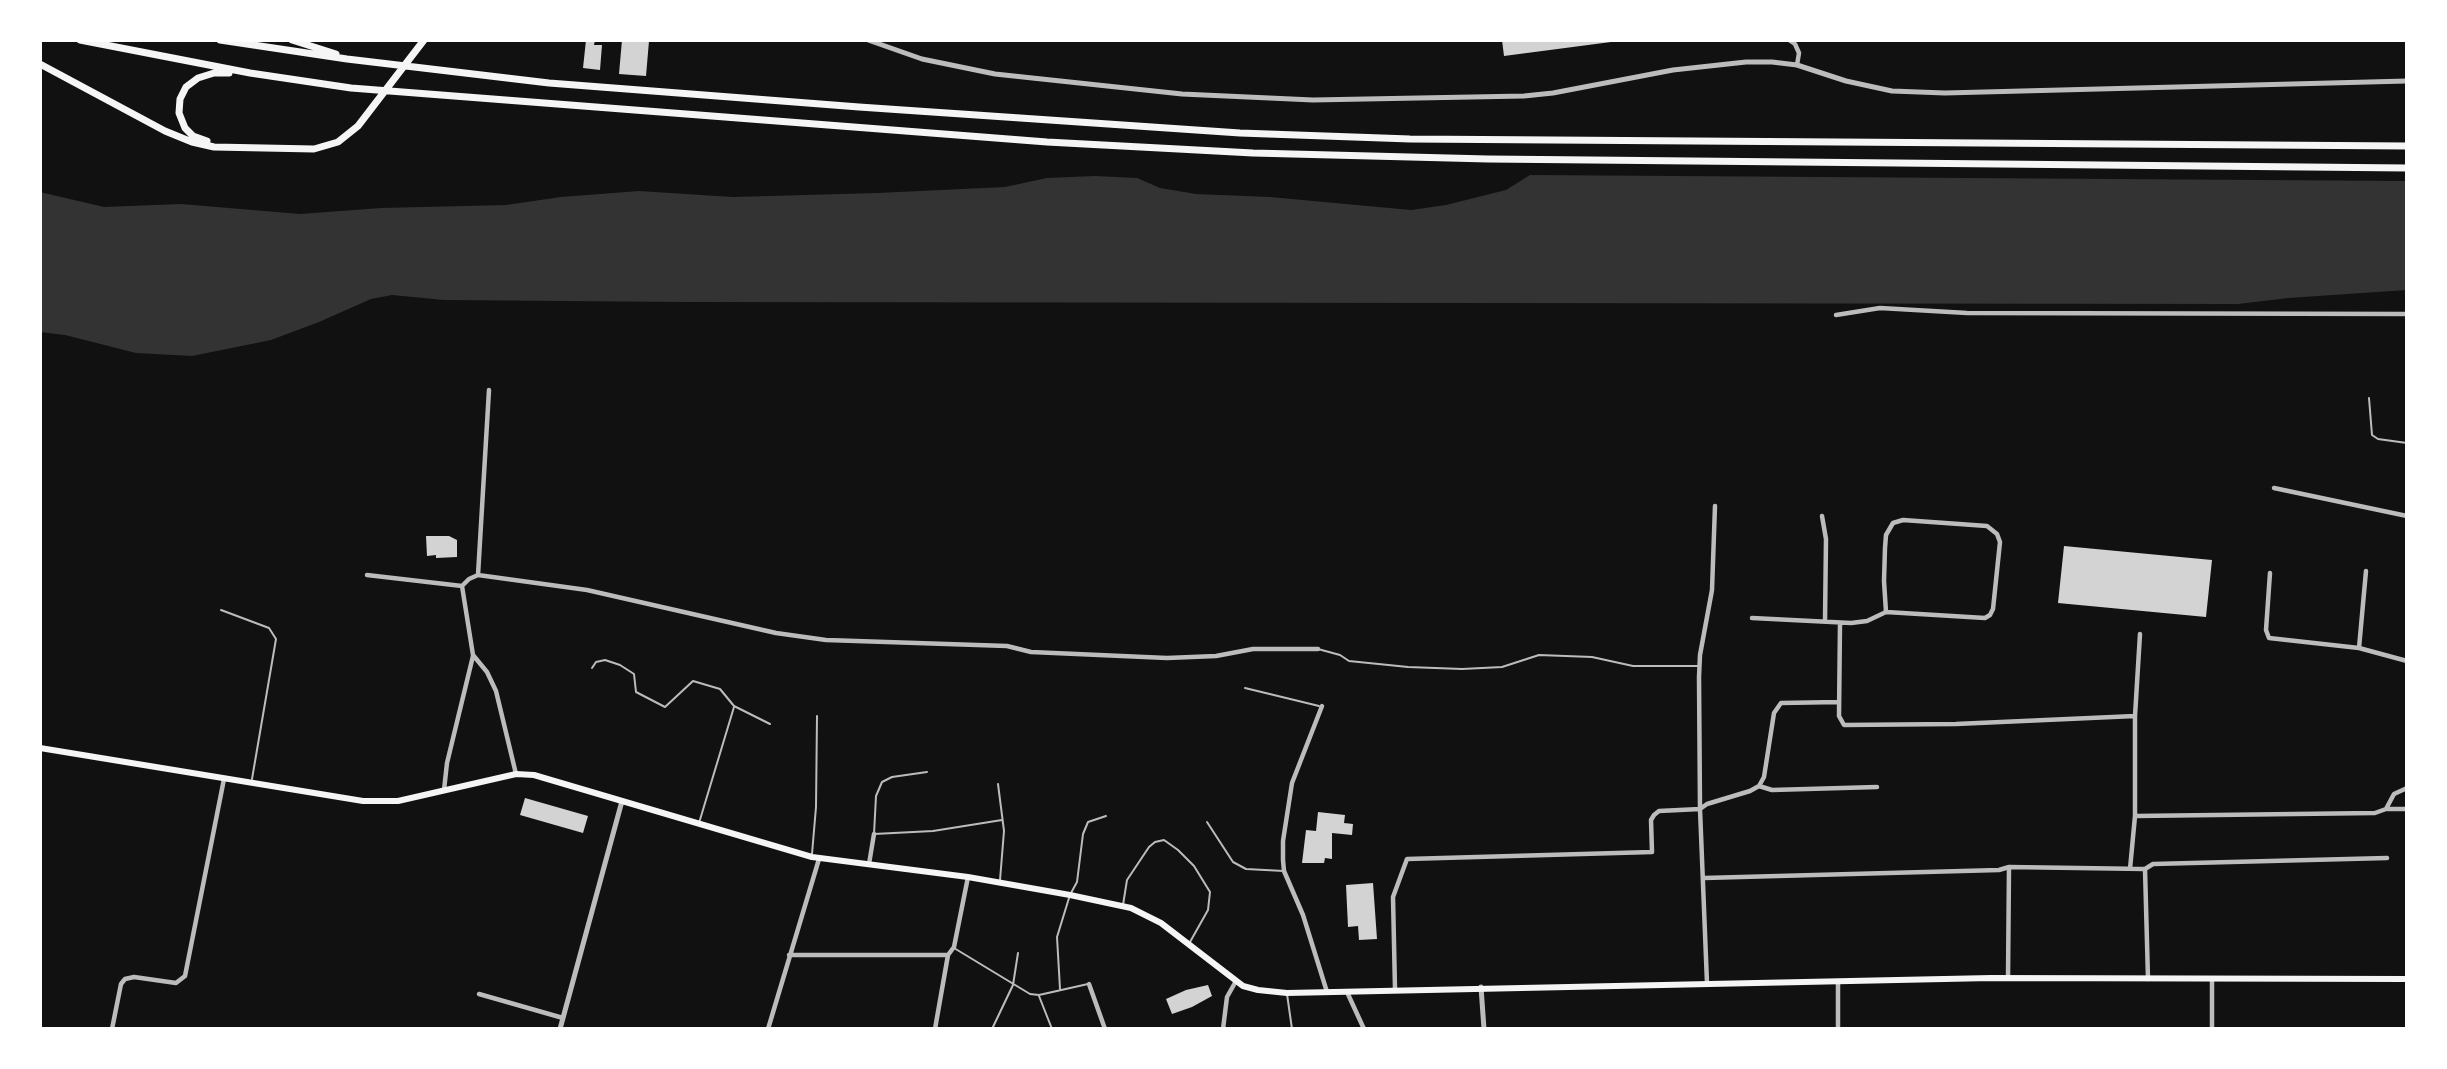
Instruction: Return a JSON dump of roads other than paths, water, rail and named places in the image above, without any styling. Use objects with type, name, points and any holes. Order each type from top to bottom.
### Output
[{"type":"highway","points":[[79,40],[250,73],[351,88],[1048,142],[1253,153],[1488,159],[2407,168]]},
{"type":"highway","points":[[220,40],[347,59],[549,83],[1240,133],[1410,139],[2407,146]]},
{"type":"highway","points":[[292,40],[326,49],[347,59]]},
{"type":"highway","points":[[40,64],[165,131],[192,142],[232,147],[314,149],[327,146],[346,136],[366,117],[423,41]]},
{"type":"highway","points":[[232,147],[203,140],[185,128],[179,113],[180,99],[186,87],[198,78],[214,73],[250,73]]},
{"type":"main road","points":[[40,748],[363,801],[389,802],[516,774],[534,775],[816,858],[1000,882],[1123,906],[1161,923],[1236,981],[1258,990],[1287,993],[2008,978],[2407,979]]},
{"type":"street","points":[[868,40],[922,59],[995,74],[1059,83],[1204,95],[1313,100],[1524,96],[1673,70],[1727,63],[1772,62],[1797,65],[1846,81],[1892,91],[1945,93],[2407,81]]},
{"type":"street","points":[[1788,40],[1795,44],[1799,53],[1797,65]]},
{"type":"street","points":[[1836,315],[1880,308],[1981,313],[2407,314]]},
{"type":"street","points":[[478,575],[489,390]]},
{"type":"street","points":[[2274,488],[2407,516]]},
{"type":"street","points":[[1707,983],[1700,809],[1700,666],[1712,590],[1715,506]]},
{"type":"street","points":[[1822,516],[1826,539],[1825,621]]},
{"type":"street","points":[[1752,618],[1840,624],[1867,621],[1886,612],[1978,619],[1990,615],[1993,609],[2000,541],[1997,534],[1987,526],[1903,520],[1893,523],[1886,535],[1886,612]]},
{"type":"street","points":[[2359,648],[2366,570]]},
{"type":"street","points":[[2270,573],[2266,630],[2269,638],[2359,648],[2407,660]]},
{"type":"street","points":[[367,575],[462,586]]},
{"type":"street","points":[[444,790],[447,763],[473,655],[462,586],[468,579],[478,575],[587,590],[776,633],[826,640],[1007,646],[1031,652],[1167,657],[1216,656],[1253,649],[1318,649]]},
{"type":"street","points":[[1840,624],[1839,716],[1843,725],[1849,727],[2135,716]]},
{"type":"street","points":[[2130,869],[2135,816],[2135,716],[2140,634]]},
{"type":"street","points":[[473,655],[488,673],[496,691],[516,774]]},
{"type":"street","points":[[1395,989],[1393,897],[1407,859],[1652,852],[1651,820],[1654,814],[1659,811],[1700,809],[1707,804],[1759,786],[1764,777],[1776,707],[1781,703],[1839,702]]},
{"type":"street","points":[[1322,706],[1292,783],[1283,841],[1284,871],[1303,915],[1328,992]]},
{"type":"street","points":[[112,1029],[121,984],[125,979],[134,977],[176,983],[185,976],[223,779]]},
{"type":"street","points":[[1759,786],[1772,790],[1877,787]]},
{"type":"street","points":[[2386,809],[2394,794],[2407,788]]},
{"type":"street","points":[[560,1029],[622,801]]},
{"type":"street","points":[[2135,816],[2375,813],[2386,809],[2407,809]]},
{"type":"street","points":[[868,865],[874,834]]},
{"type":"street","points":[[768,1029],[816,858]]},
{"type":"street","points":[[1704,877],[1999,870],[2009,867],[2146,869],[2153,863],[2387,858]]},
{"type":"street","points":[[2008,978],[2009,867]]},
{"type":"street","points":[[2146,869],[2148,979]]},
{"type":"street","points":[[935,1029],[948,956],[954,947],[968,877]]},
{"type":"street","points":[[789,956],[948,956]]},
{"type":"street","points":[[2212,979],[2212,1029]]},
{"type":"street","points":[[1223,1029],[1227,997],[1236,981]]},
{"type":"street","points":[[1838,981],[1838,1029]]},
{"type":"street","points":[[1089,984],[1105,1029]]},
{"type":"street","points":[[1481,988],[1484,1029]]},
{"type":"street","points":[[1347,991],[1364,1029]]},
{"type":"street","points":[[479,994],[563,1017]]},
{"type":"lane","points":[[2369,398],[2372,435],[2378,439],[2407,443]]},
{"type":"lane","points":[[221,610],[269,628],[276,639],[251,784]]},
{"type":"lane","points":[[1318,649],[1340,655],[1349,661],[1408,667],[1502,667],[1539,655],[1592,657],[1633,666],[1700,666]]},
{"type":"lane","points":[[592,668],[596,662],[605,660],[620,665],[634,674],[636,692],[665,707],[693,681],[720,689],[734,706],[770,724]]},
{"type":"lane","points":[[1245,688],[1322,706]]},
{"type":"lane","points":[[698,824],[734,706]]},
{"type":"lane","points":[[816,858],[817,716]]},
{"type":"lane","points":[[926,772],[892,777],[882,782],[876,796],[874,834],[933,831],[1002,820]]},
{"type":"lane","points":[[998,784],[1004,831],[1000,882]]},
{"type":"lane","points":[[1060,989],[1057,937],[1070,895],[1077,883],[1083,834],[1088,822],[1107,816]]},
{"type":"lane","points":[[1207,822],[1233,862],[1245,869],[1284,871]]},
{"type":"lane","points":[[1123,906],[1127,880],[1149,847],[1164,840],[1194,866],[1210,892],[1208,909],[1189,944]]},
{"type":"lane","points":[[954,947],[1030,994],[1039,995],[1089,984]]},
{"type":"lane","points":[[992,1029],[1013,985],[1018,953]]},
{"type":"lane","points":[[1287,993],[1292,1029]]},
{"type":"lane","points":[[1039,995],[1052,1029]]}]
